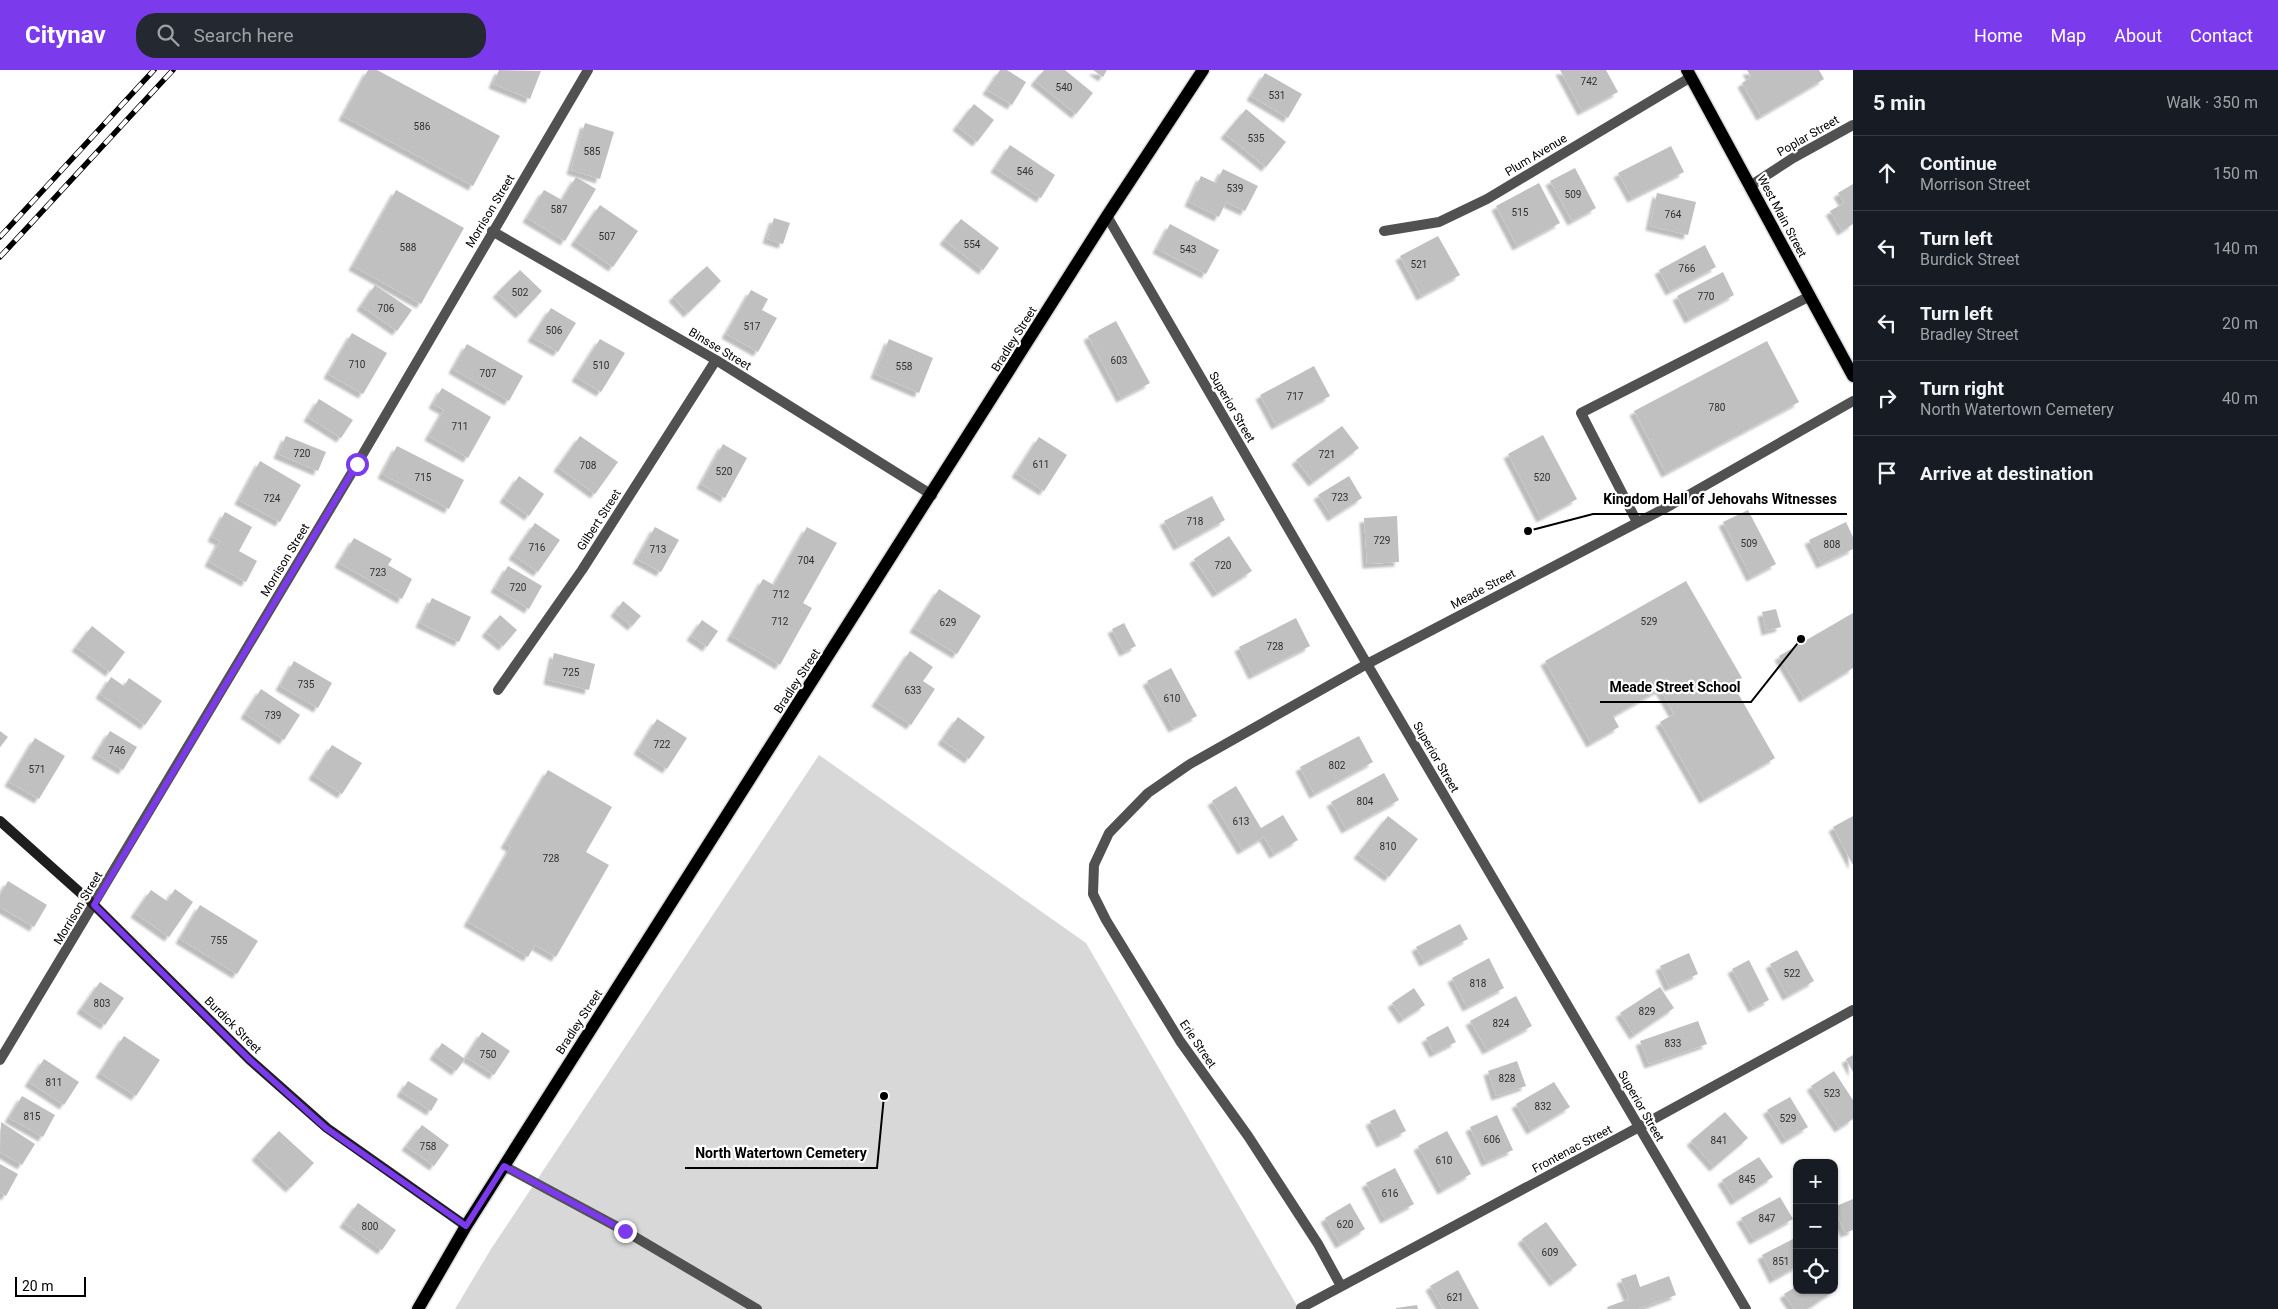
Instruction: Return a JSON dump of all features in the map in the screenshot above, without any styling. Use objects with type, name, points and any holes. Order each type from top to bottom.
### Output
[{"type":"main road","name":"Bradley Street","points":[[418,1309],[466,1226],[932,495],[1199,71]]},
{"type":"main road","name":"West Main Street","points":[[1689,73],[1853,376]]},
{"type":"street","name":"Morrison Street","points":[[0,1060],[352,473],[588,70]]},
{"type":"street","name":"Plum Avenue","points":[[1384,231],[1439,222],[1487,199],[1689,73]]},
{"type":"street","name":"Poplar Street","points":[[1750,186],[1793,158],[1853,125]]},
{"type":"street","name":"Superior Street","points":[[1107,216],[1367,664],[1746,1309]]},
{"type":"street","name":"Binsse Street","points":[[492,231],[716,360],[932,495]]},
{"type":"street","points":[[1637,522],[1581,413],[1810,296]]},
{"type":"street","name":"Gilbert Street","points":[[498,690],[582,570],[716,360]]},
{"type":"street","name":"Meade Street","points":[[1132,810],[1148,793],[1190,764],[1367,664],[1637,522],[1853,401]]},
{"type":"street","name":"Erie Street","points":[[1132,810],[1109,833],[1094,865],[1093,894],[1106,920],[1180,1041],[1253,1144],[1318,1244],[1341,1286]]},
{"type":"street","name":"Burdick Street","points":[[0,821],[94,905],[250,1060],[326,1128],[466,1226]]},
{"type":"street","name":"Frontenac Street","points":[[1299,1308],[1639,1127],[1853,1010]]},
{"type":"street","points":[[504,1166],[625,1231],[757,1309]]},
{"type":"shaded area","points":[[819,755],[1086,943],[1299,1309],[455,1309],[491,1249]]},
{"type":"building","points":[[368,70],[377,70],[500,136],[473,186],[343,116]]},
{"type":"building","points":[[499,70],[541,71],[530,99],[493,84]]},
{"type":"building","points":[[1000,70],[1007,70],[1026,82],[1012,105],[987,90]]},
{"type":"building","points":[[1044,70],[1065,70],[1093,93],[1076,114],[1035,81]]},
{"type":"building","points":[[1093,70],[1107,70],[1103,77]]},
{"type":"building","points":[[1560,70],[1606,70],[1618,92],[1582,111]]},
{"type":"building","points":[[1747,70],[1819,70],[1824,79],[1761,116],[1742,83],[1751,77]]},
{"type":"building","points":[[1265,73],[1302,94],[1288,118],[1251,96]]},
{"type":"building","points":[[974,104],[994,120],[977,142],[957,126]]},
{"type":"building","points":[[1246,109],[1286,142],[1266,167],[1225,134]]},
{"type":"building","points":[[585,123],[614,132],[600,179],[571,170]]},
{"type":"building","points":[[1010,145],[1055,175],[1041,198],[995,168]]},
{"type":"building","points":[[1671,146],[1684,172],[1632,198],[1618,173]]},
{"type":"building","points":[[1575,168],[1596,208],[1572,221],[1550,181]]},
{"type":"building","points":[[1223,169],[1258,186],[1245,211],[1226,202],[1219,217],[1189,202],[1201,176],[1216,183]]},
{"type":"building","points":[[576,177],[596,189],[565,241],[527,218],[544,190],[562,200]]},
{"type":"building","points":[[1539,183],[1560,223],[1517,246],[1496,206]]},
{"type":"building","points":[[1853,184],[1853,224],[1842,231],[1830,211],[1844,203],[1838,193]]},
{"type":"building","points":[[396,190],[464,228],[421,304],[353,266]]},
{"type":"building","points":[[1657,193],[1696,202],[1688,235],[1650,226]]},
{"type":"building","points":[[600,205],[638,231],[613,267],[575,241]]},
{"type":"building","points":[[774,218],[790,223],[783,244],[767,239]]},
{"type":"building","points":[[961,219],[999,248],[983,270],[944,240]]},
{"type":"building","points":[[1170,224],[1219,250],[1206,274],[1157,249]]},
{"type":"building","points":[[1438,236],[1460,275],[1421,296],[1400,256]]},
{"type":"building","points":[[1705,245],[1716,267],[1670,291],[1659,270]]},
{"type":"building","points":[[707,266],[721,281],[688,313],[673,297]]},
{"type":"building","points":[[520,270],[542,291],[520,314],[497,293]]},
{"type":"building","points":[[1723,272],[1734,295],[1689,319],[1677,296]]},
{"type":"building","points":[[375,285],[412,310],[397,331],[361,306]]},
{"type":"building","points":[[751,290],[768,299],[762,310],[777,318],[758,352],[726,334]]},
{"type":"building","points":[[551,308],[576,323],[558,352],[532,337]]},
{"type":"building","points":[[1116,321],[1150,383],[1121,398],[1088,336]]},
{"type":"building","points":[[352,333],[387,353],[363,394],[328,374]]},
{"type":"building","points":[[600,339],[625,353],[601,392],[576,377]]},
{"type":"building","points":[[889,339],[933,358],[919,393],[875,374]]},
{"type":"building","points":[[1767,341],[1799,402],[1666,473],[1634,411]]},
{"type":"building","points":[[467,344],[523,376],[509,401],[453,369]]},
{"type":"building","points":[[1314,366],[1330,396],[1276,425],[1260,395]]},
{"type":"building","points":[[442,388],[491,417],[468,458],[429,436],[444,410],[433,404]]},
{"type":"building","points":[[319,399],[353,420],[341,438],[308,417]]},
{"type":"building","points":[[1342,426],[1359,448],[1313,482],[1296,460]]},
{"type":"building","points":[[1543,435],[1577,499],[1541,518],[1508,454]]},
{"type":"building","points":[[286,436],[326,452],[318,471],[278,454]]},
{"type":"building","points":[[580,436],[618,462],[595,494],[558,467]]},
{"type":"building","points":[[1039,437],[1067,455],[1044,491],[1016,473]]},
{"type":"building","points":[[723,444],[747,458],[725,498],[701,484]]},
{"type":"building","points":[[397,446],[464,480],[449,509],[382,474]]},
{"type":"building","points":[[260,461],[301,485],[280,522],[239,500]]},
{"type":"building","points":[[519,476],[544,494],[529,516],[504,498]]},
{"type":"building","points":[[1349,476],[1362,498],[1332,517],[1318,495]]},
{"type":"building","points":[[1212,496],[1225,520],[1178,546],[1164,521]]},
{"type":"building","points":[[1748,510],[1776,564],[1751,577],[1723,522]]},
{"type":"building","points":[[225,512],[252,527],[239,551],[257,561],[246,582],[209,562],[220,541],[212,537]]},
{"type":"building","points":[[1397,516],[1399,562],[1367,564],[1364,518]]},
{"type":"building","points":[[1846,522],[1853,537],[1853,549],[1821,564],[1809,540]]},
{"type":"building","points":[[535,523],[560,540],[538,572],[513,555]]},
{"type":"building","points":[[655,527],[679,540],[661,572],[637,559]]},
{"type":"building","points":[[807,527],[837,543],[803,603],[812,608],[780,665],[731,636],[763,579],[774,585]]},
{"type":"building","points":[[1229,536],[1252,571],[1217,593],[1194,559]]},
{"type":"building","points":[[354,538],[392,559],[388,565],[412,579],[402,599],[339,563]]},
{"type":"building","points":[[508,566],[542,586],[529,609],[495,588]]},
{"type":"building","points":[[1686,581],[1742,678],[1732,683],[1775,758],[1704,799],[1660,722],[1674,714],[1660,689],[1613,716],[1619,727],[1591,743],[1545,661]]},
{"type":"building","points":[[939,589],[981,616],[957,654],[914,628]]},
{"type":"building","points":[[432,598],[471,617],[459,642],[420,623]]},
{"type":"building","points":[[623,601],[641,616],[632,626],[615,612]]},
{"type":"building","points":[[1776,609],[1781,627],[1766,631],[1762,612]]},
{"type":"building","points":[[1853,613],[1853,668],[1804,698],[1779,656]]},
{"type":"building","points":[[500,615],[517,630],[503,646],[486,632]]},
{"type":"building","points":[[1296,618],[1310,646],[1253,675],[1239,647]]},
{"type":"building","points":[[702,620],[718,631],[707,647],[691,636]]},
{"type":"building","points":[[1124,623],[1136,646],[1124,652],[1112,629]]},
{"type":"building","points":[[92,626],[125,652],[110,672],[76,647]]},
{"type":"building","points":[[910,651],[933,667],[923,681],[935,689],[911,725],[876,702]]},
{"type":"building","points":[[554,653],[595,664],[589,690],[548,680]]},
{"type":"building","points":[[294,661],[332,683],[318,708],[280,686]]},
{"type":"building","points":[[1171,668],[1197,716],[1173,728],[1147,681]]},
{"type":"building","points":[[111,677],[124,686],[129,678],[162,701],[145,725],[100,694]]},
{"type":"building","points":[[261,689],[300,715],[284,740],[245,714]]},
{"type":"building","points":[[958,717],[985,737],[969,759],[942,740]]},
{"type":"building","points":[[657,719],[687,738],[667,769],[638,750]]},
{"type":"building","points":[[0,731],[8,737],[0,747]]},
{"type":"building","points":[[110,731],[137,747],[123,770],[96,754]]},
{"type":"building","points":[[1359,736],[1373,762],[1314,794],[1300,767]]},
{"type":"building","points":[[35,738],[65,756],[39,799],[9,782]]},
{"type":"building","points":[[332,745],[362,763],[342,794],[313,775]]},
{"type":"building","points":[[548,770],[612,807],[586,852],[609,865],[556,957],[535,945],[528,957],[468,922],[511,847],[505,844]]},
{"type":"building","points":[[1384,773],[1399,800],[1346,829],[1331,802]]},
{"type":"building","points":[[1236,786],[1261,828],[1283,815],[1298,840],[1274,854],[1264,837],[1242,850],[1212,801]]},
{"type":"building","points":[[1388,816],[1418,839],[1389,877],[1358,854]]},
{"type":"building","points":[[1853,816],[1853,865],[1833,827]]},
{"type":"building","points":[[8,881],[47,905],[34,927],[0,907],[0,895]]},
{"type":"building","points":[[175,889],[193,902],[169,937],[135,913],[151,890],[167,901]]},
{"type":"building","points":[[200,905],[258,941],[237,974],[180,939]]},
{"type":"building","points":[[1460,924],[1468,939],[1424,962],[1416,947]]},
{"type":"building","points":[[1797,950],[1814,981],[1787,996],[1770,964]]},
{"type":"building","points":[[1689,953],[1698,974],[1669,987],[1660,966]]},
{"type":"building","points":[[1489,958],[1504,988],[1467,1007],[1452,978]]},
{"type":"building","points":[[1749,960],[1769,1000],[1753,1008],[1732,969]]},
{"type":"building","points":[[100,982],[124,998],[105,1025],[81,1009]]},
{"type":"building","points":[[1660,987],[1674,1008],[1634,1035],[1620,1013]]},
{"type":"building","points":[[1414,988],[1425,1005],[1403,1019],[1392,1003]]},
{"type":"building","points":[[1516,996],[1532,1026],[1487,1050],[1470,1021]]},
{"type":"building","points":[[1698,1021],[1707,1044],[1649,1064],[1640,1041]]},
{"type":"building","points":[[1448,1026],[1456,1042],[1434,1053],[1426,1038]]},
{"type":"building","points":[[482,1032],[510,1051],[494,1075],[466,1057]]},
{"type":"building","points":[[124,1036],[160,1060],[136,1096],[100,1073]]},
{"type":"building","points":[[442,1043],[465,1059],[456,1071],[434,1055]]},
{"type":"building","points":[[1853,1055],[1853,1072],[1846,1059]]},
{"type":"building","points":[[44,1059],[79,1082],[64,1105],[29,1082]]},
{"type":"building","points":[[1517,1061],[1526,1086],[1496,1096],[1488,1071]]},
{"type":"building","points":[[1834,1071],[1853,1100],[1853,1119],[1839,1128],[1811,1086]]},
{"type":"building","points":[[408,1081],[438,1099],[431,1111],[401,1092]]},
{"type":"building","points":[[1554,1082],[1570,1107],[1531,1130],[1516,1104]]},
{"type":"building","points":[[22,1096],[55,1115],[43,1137],[9,1118]]},
{"type":"building","points":[[1790,1097],[1808,1127],[1786,1140],[1767,1110]]},
{"type":"building","points":[[1395,1109],[1406,1131],[1381,1143],[1370,1121]]},
{"type":"building","points":[[1725,1112],[1748,1138],[1714,1167],[1691,1141]]},
{"type":"building","points":[[1497,1115],[1513,1150],[1486,1162],[1470,1127]]},
{"type":"building","points":[[1,1122],[35,1144],[22,1165],[0,1152]]},
{"type":"building","points":[[422,1125],[449,1145],[434,1166],[406,1146]]},
{"type":"building","points":[[279,1131],[314,1163],[290,1188],[256,1156]]},
{"type":"building","points":[[1447,1131],[1471,1174],[1442,1190],[1418,1146]]},
{"type":"building","points":[[1759,1157],[1773,1177],[1735,1201],[1722,1180]]},
{"type":"building","points":[[0,1164],[18,1174],[6,1196],[0,1192]]},
{"type":"building","points":[[1395,1168],[1414,1204],[1385,1219],[1366,1183]]},
{"type":"building","points":[[1780,1197],[1793,1219],[1754,1240],[1741,1218]]},
{"type":"building","points":[[1853,1199],[1853,1230],[1845,1233],[1838,1216],[1838,1205]]},
{"type":"building","points":[[358,1203],[396,1230],[382,1250],[344,1223]]},
{"type":"building","points":[[1350,1203],[1365,1229],[1340,1244],[1325,1218]]},
{"type":"building","points":[[1546,1222],[1577,1265],[1554,1282],[1522,1239]]},
{"type":"building","points":[[1793,1239],[1793,1268],[1774,1279],[1762,1255]]},
{"type":"building","points":[[1458,1270],[1479,1309],[1443,1309],[1430,1286]]},
{"type":"building","points":[[1636,1274],[1640,1287],[1669,1276],[1676,1295],[1638,1309],[1608,1309],[1607,1307],[1629,1299],[1621,1279]]},
{"type":"building","points":[[1793,1288],[1793,1294],[1829,1294],[1807,1309],[1794,1309],[1784,1294]]},
{"type":"building","points":[[1417,1305],[1418,1309],[1396,1309],[1396,1308]]},
{"type":"railway","points":[[0,237],[154,70]]},
{"type":"railway","points":[[0,257],[173,70]]},
{"type":"place","name":"Kingdom Hall of Jehovahs Witnesses","points":[[1528,531]]},
{"type":"place","name":"Meade Street School","points":[[1801,639]]},
{"type":"place","name":"North Watertown Cemetery","points":[[884,1096]]},
{"type":"route","points":[[357,464],[94,905],[250,1060],[326,1128],[466,1226],[504,1166],[625,1231]]}]
